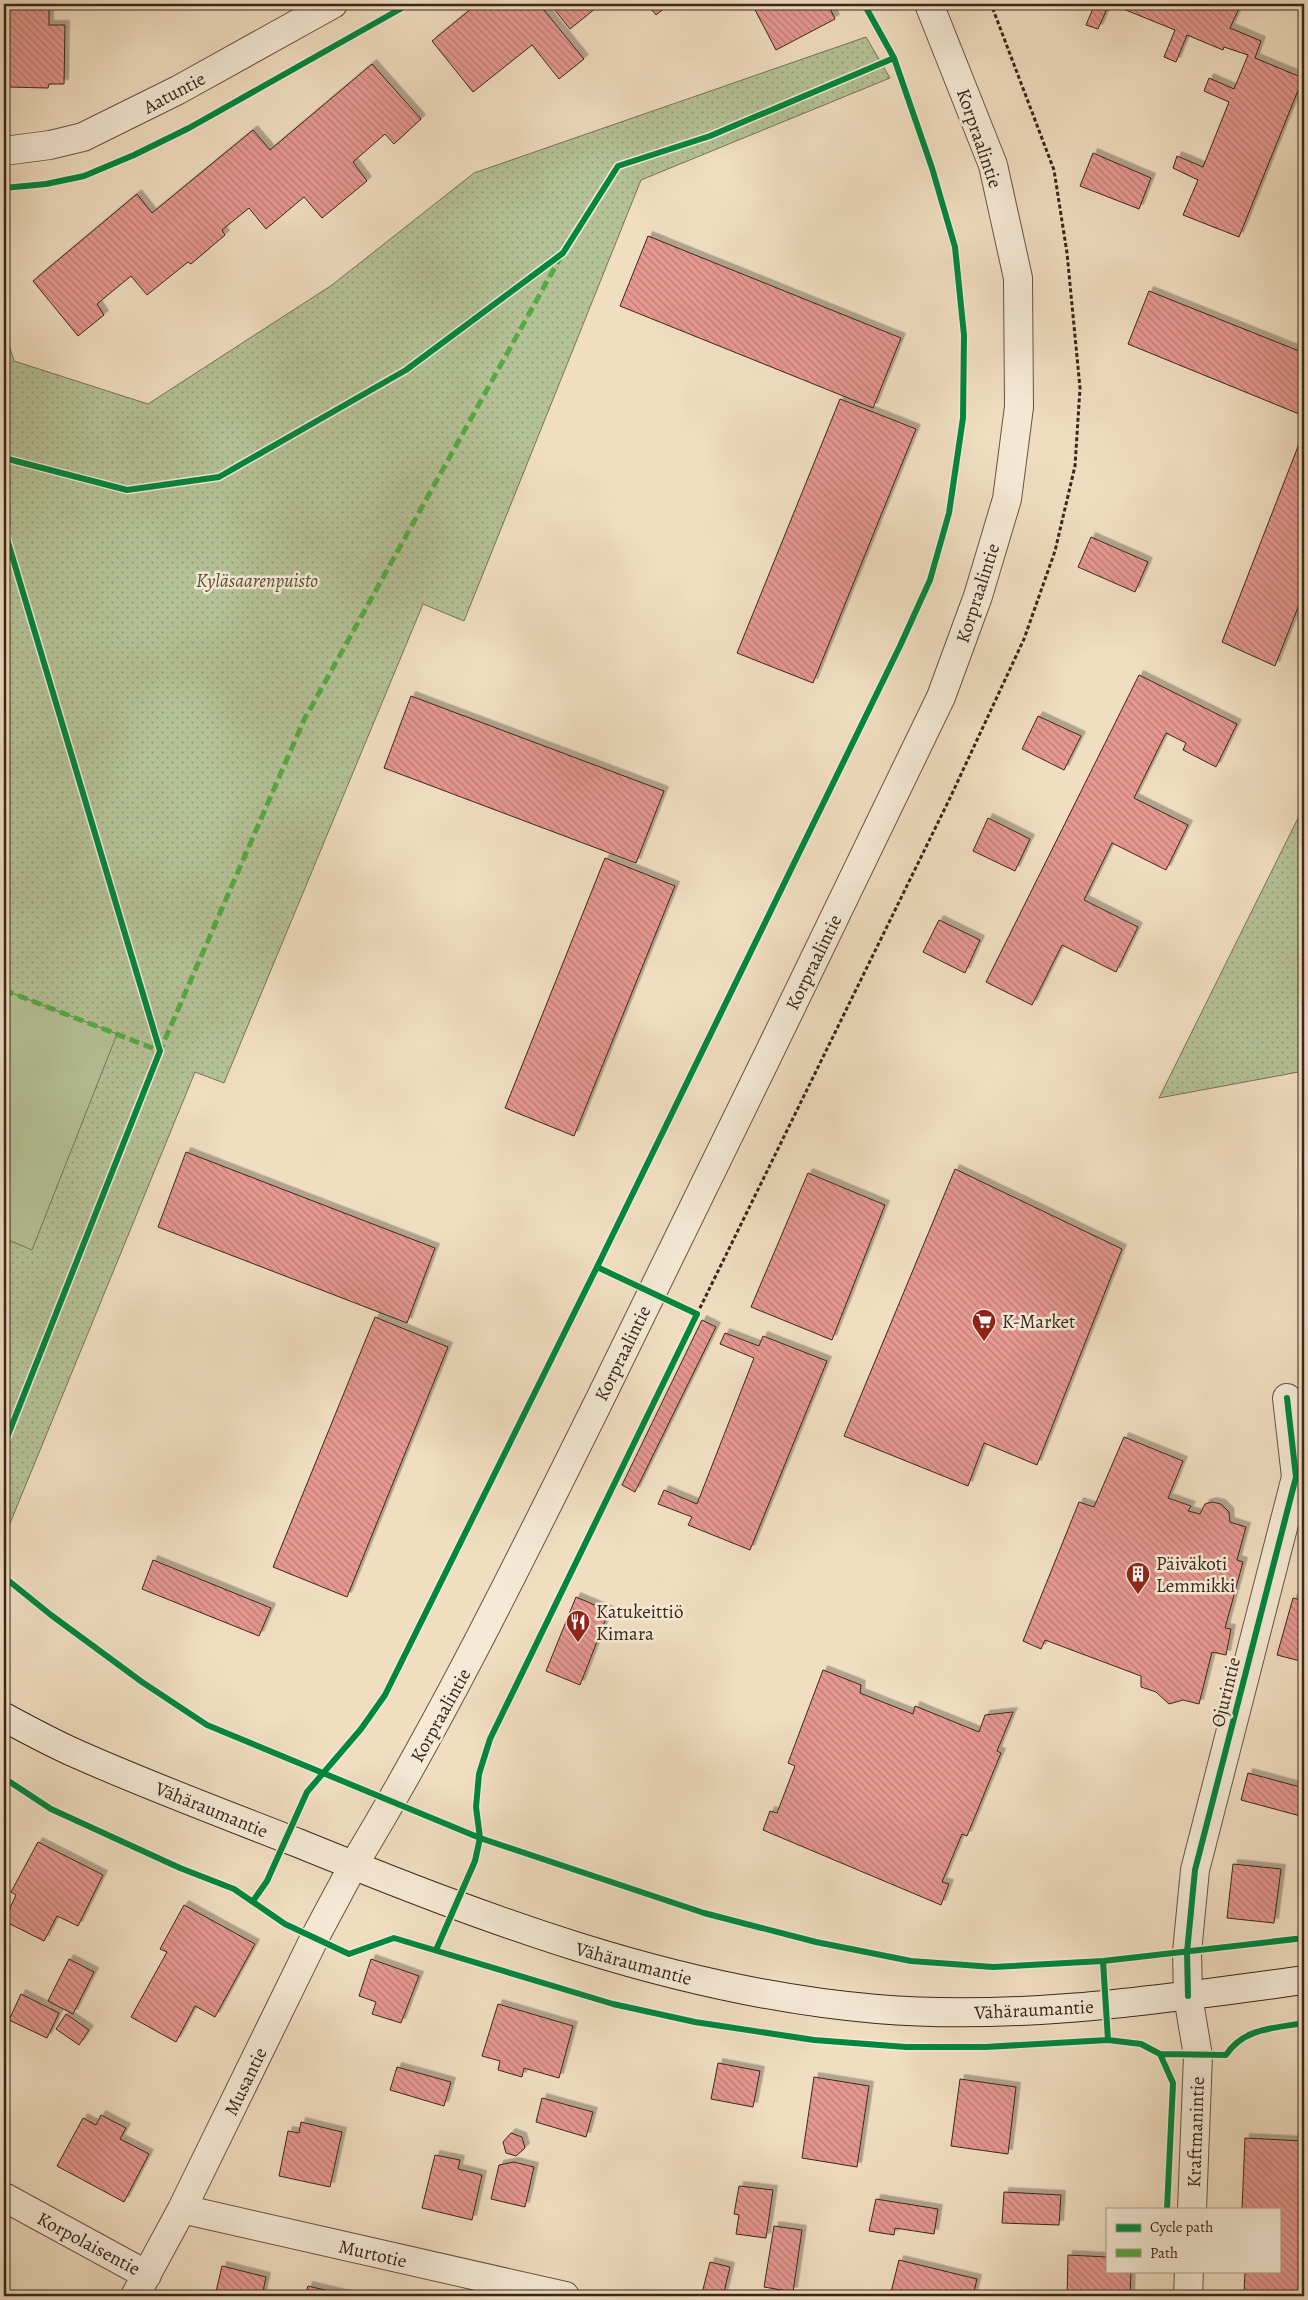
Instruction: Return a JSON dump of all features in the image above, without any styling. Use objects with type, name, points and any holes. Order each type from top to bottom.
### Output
[{"type":"street","name":"Aatuntie","points":[[4,151],[50,145],[83,137],[178,90],[305,12],[333,4]]},
{"type":"street","name":"Korpraalintie","points":[[353,1866],[392,1803],[470,1660],[652,1292],[941,697],[978,596],[1007,499],[1019,407],[1018,278],[993,166],[929,4]]},
{"type":"street","name":"Ojurintie","points":[[1188,1996],[1187,1952],[1195,1870],[1296,1478],[1287,1398]]},
{"type":"street","name":"Vähäraumantie","points":[[4,1718],[74,1753],[455,1906],[557,1942],[683,1976],[778,1997],[877,2009],[954,2013],[1107,2005],[1304,1980]]},
{"type":"street","name":"Musantie","points":[[141,2286],[182,2209],[311,1946],[353,1866]]},
{"type":"street","name":"Kraftmanintie","points":[[1188,1996],[1198,2056],[1192,2208]]},
{"type":"street","name":"Korpolaisentie","points":[[4,2197],[141,2286]]},
{"type":"street","name":"Murtotie","points":[[182,2209],[565,2296]]},
{"type":"street","points":[[1188,2296],[1189,2272]]},
{"type":"path","points":[[652,1292],[697,1314],[693,1322]]},
{"type":"green space","name":"Kyläsaarenpuisto","points":[[866,37],[890,78],[641,180],[464,621],[423,604],[224,1083],[195,1072],[4,1538],[4,328],[14,361],[148,404],[332,285],[474,173]]},
{"type":"green space","points":[[1304,806],[1304,1071],[1159,1098]]},
{"type":"green space","points":[[4,990],[117,1034],[32,1250],[4,1238]]},
{"type":"building","points":[[4,4],[49,4],[49,25],[65,25],[64,84],[49,84],[48,88],[7,87],[7,29],[4,29]]},
{"type":"building","points":[[477,4],[539,4],[584,59],[559,79],[532,45],[473,92],[432,41]]},
{"type":"building","points":[[550,4],[601,4],[570,29]]},
{"type":"building","points":[[647,4],[670,4],[656,15]]},
{"type":"building","points":[[752,4],[828,4],[835,19],[776,50]]},
{"type":"building","points":[[1095,4],[1109,4],[1098,29],[1086,25]]},
{"type":"building","points":[[1111,4],[1241,4],[1230,28],[1261,41],[1255,58],[1303,78],[1239,237],[1183,215],[1198,180],[1173,168],[1177,156],[1203,167],[1229,102],[1204,91],[1209,78],[1234,89],[1248,55],[1224,47],[1223,50],[1187,35],[1176,62],[1164,57],[1175,30]]},
{"type":"building","points":[[372,64],[421,119],[394,144],[385,134],[353,162],[367,181],[322,218],[304,197],[266,229],[249,208],[222,230],[225,235],[191,264],[188,262],[147,295],[131,276],[97,304],[104,315],[78,336],[33,281],[137,194],[152,213],[253,130],[270,150]]},
{"type":"building","points":[[1093,153],[1151,178],[1139,209],[1080,186]]},
{"type":"building","points":[[648,236],[901,338],[873,408],[620,306]]},
{"type":"building","points":[[1149,291],[1304,353],[1304,416],[1128,344]]},
{"type":"building","points":[[840,399],[916,429],[813,683],[737,653]]},
{"type":"building","points":[[1304,431],[1304,592],[1275,666],[1222,642]]},
{"type":"building","points":[[1091,537],[1148,562],[1135,592],[1078,567]]},
{"type":"building","points":[[1139,675],[1237,724],[1216,767],[1183,750],[1186,743],[1166,733],[1134,798],[1188,825],[1166,870],[1112,843],[1084,900],[1138,927],[1116,972],[1062,945],[1032,1005],[986,982]]},
{"type":"building","points":[[411,696],[664,791],[636,863],[384,768]]},
{"type":"building","points":[[1038,716],[1081,736],[1064,770],[1022,749]]},
{"type":"building","points":[[988,818],[1030,839],[1015,871],[973,851]]},
{"type":"building","points":[[605,858],[675,886],[574,1136],[505,1108]]},
{"type":"building","points":[[939,920],[980,940],[965,973],[923,952]]},
{"type":"building","points":[[186,1152],[435,1248],[407,1323],[158,1227]]},
{"type":"building","name":"K-Market","points":[[955,1169],[1122,1249],[1037,1465],[984,1443],[968,1486],[844,1436]]},
{"type":"building","points":[[808,1173],[885,1205],[832,1340],[751,1307]]},
{"type":"building","points":[[375,1317],[448,1347],[347,1597],[273,1567]]},
{"type":"building","points":[[702,1320],[716,1327],[635,1492],[622,1485]]},
{"type":"building","points":[[725,1333],[759,1346],[763,1336],[827,1361],[750,1550],[688,1525],[692,1517],[658,1504],[664,1490],[697,1504],[754,1358],[720,1344]]},
{"type":"building","name":"Päiväkoti Lemmikki","points":[[1124,1437],[1183,1461],[1168,1498],[1191,1506],[1188,1511],[1200,1514],[1205,1504],[1212,1502],[1221,1504],[1229,1512],[1230,1522],[1246,1527],[1237,1560],[1243,1562],[1225,1628],[1231,1629],[1226,1655],[1212,1652],[1199,1704],[1183,1700],[1169,1704],[1156,1692],[1141,1687],[1141,1676],[1045,1640],[1041,1649],[1023,1641],[1079,1502],[1094,1507]]},
{"type":"building","points":[[153,1560],[271,1608],[259,1636],[142,1589]]},
{"type":"building","points":[[576,1597],[609,1611],[580,1685],[546,1671]]},
{"type":"building","points":[[1293,1598],[1304,1601],[1304,1662],[1277,1655]]},
{"type":"building","points":[[823,1670],[861,1685],[860,1693],[913,1714],[915,1706],[979,1732],[985,1715],[1013,1712],[997,1751],[1001,1753],[967,1836],[962,1834],[942,1882],[949,1884],[941,1905],[763,1830],[770,1811],[777,1813],[795,1766],[788,1763]]},
{"type":"building","points":[[1248,1773],[1304,1788],[1304,1817],[1241,1800]]},
{"type":"building","points":[[1304,1820],[1304,1840],[1300,1839]]},
{"type":"building","points":[[38,1842],[103,1875],[78,1926],[57,1916],[44,1941],[4,1921],[16,1895],[11,1892]]},
{"type":"building","points":[[1233,1864],[1281,1869],[1274,1923],[1227,1918]]},
{"type":"building","points":[[184,1905],[255,1944],[215,2017],[195,2006],[176,2042],[131,2017],[167,1952],[160,1949]]},
{"type":"building","points":[[69,1959],[94,1972],[73,2014],[48,2001]]},
{"type":"building","points":[[371,1959],[419,1976],[401,2023],[372,2014],[376,2002],[359,1996]]},
{"type":"building","points":[[21,1994],[59,2013],[47,2038],[9,2020]]},
{"type":"building","points":[[498,2004],[573,2026],[559,2078],[524,2068],[522,2077],[498,2070],[500,2061],[482,2056]]},
{"type":"building","points":[[66,2014],[89,2030],[79,2045],[56,2029]]},
{"type":"building","points":[[718,2063],[760,2071],[753,2107],[711,2099]]},
{"type":"building","points":[[397,2067],[451,2082],[444,2106],[390,2090]]},
{"type":"building","points":[[814,2077],[869,2086],[857,2167],[802,2158]]},
{"type":"building","points":[[960,2079],[1016,2087],[1008,2154],[951,2146]]},
{"type":"building","points":[[542,2098],[593,2112],[586,2137],[536,2122]]},
{"type":"building","points":[[101,2115],[126,2128],[120,2139],[149,2154],[124,2202],[57,2166],[83,2118],[96,2125]]},
{"type":"building","points":[[301,2122],[342,2132],[330,2187],[279,2176],[288,2131],[299,2133]]},
{"type":"building","points":[[511,2133],[522,2137],[525,2148],[516,2156],[506,2153],[503,2142]]},
{"type":"building","points":[[1245,2138],[1304,2141],[1304,2296],[1244,2296],[1245,2272],[1280,2272],[1280,2208],[1242,2208]]},
{"type":"building","points":[[435,2155],[460,2160],[458,2169],[482,2175],[472,2220],[422,2208]]},
{"type":"building","points":[[514,2162],[534,2167],[525,2207],[491,2199],[499,2165]]},
{"type":"building","points":[[739,2186],[773,2190],[766,2238],[736,2234],[739,2215],[734,2214]]},
{"type":"building","points":[[1004,2192],[1061,2195],[1059,2225],[1002,2223]]},
{"type":"building","points":[[876,2199],[938,2209],[934,2234],[895,2228],[894,2235],[869,2231]]},
{"type":"building","points":[[774,2226],[802,2230],[793,2292],[764,2287]]},
{"type":"building","points":[[1068,2255],[1106,2257],[1106,2272],[1131,2272],[1130,2296],[1067,2296]]},
{"type":"building","points":[[899,2260],[977,2279],[973,2296],[890,2296]]},
{"type":"building","points":[[710,2262],[730,2267],[723,2296],[702,2293]]},
{"type":"building","points":[[222,2266],[266,2277],[262,2296],[215,2296]]},
{"type":"building","points":[[308,2286],[350,2296],[305,2296]]},
{"type":"marked path","points":[[4,990],[160,1051],[304,720],[560,258]]},
{"type":"cycle path","points":[[4,188],[46,184],[84,176],[134,155],[189,128],[409,4]]},
{"type":"cycle path","points":[[253,1901],[267,1881],[307,1792],[361,1729],[385,1695],[597,1267],[900,646],[930,580],[949,513],[963,418],[964,335],[955,247],[932,168],[894,58],[864,4]]},
{"type":"cycle path","points":[[4,458],[127,490],[219,477],[406,370],[563,253],[618,166],[710,136],[894,58]]},
{"type":"cycle path","points":[[4,529],[160,1051],[4,1445]]},
{"type":"cycle path","points":[[436,1950],[475,1861],[480,1838],[476,1807],[479,1774],[490,1739],[697,1314],[597,1267]]},
{"type":"cycle path","points":[[1188,1996],[1187,1952],[1195,1870],[1296,1477],[1287,1398]]},
{"type":"cycle path","points":[[4,1577],[51,1615],[142,1682],[207,1725],[480,1838],[704,1913],[816,1942],[911,1961],[993,1967],[1103,1961],[1304,1938]]},
{"type":"cycle path","points":[[10,1782],[51,1809],[180,1868],[234,1889],[285,1924],[349,1954],[394,1938],[613,2004],[695,2022],[814,2040],[906,2047],[985,2047],[1108,2040],[1141,2044],[1160,2054],[1173,2083],[1167,2208]]},
{"type":"cycle path","points":[[1103,1961],[1108,2040]]},
{"type":"cycle path","points":[[1160,2054],[1226,2055],[1241,2039],[1251,2034],[1271,2028],[1304,2023]]},
{"type":"place","name":"K-Market","points":[[984,1342]]},
{"type":"place","name":"Päiväkoti Lemmikki","points":[[1138,1595]]},
{"type":"place","name":"Katukeittiö Kimara","points":[[578,1643]]}]
